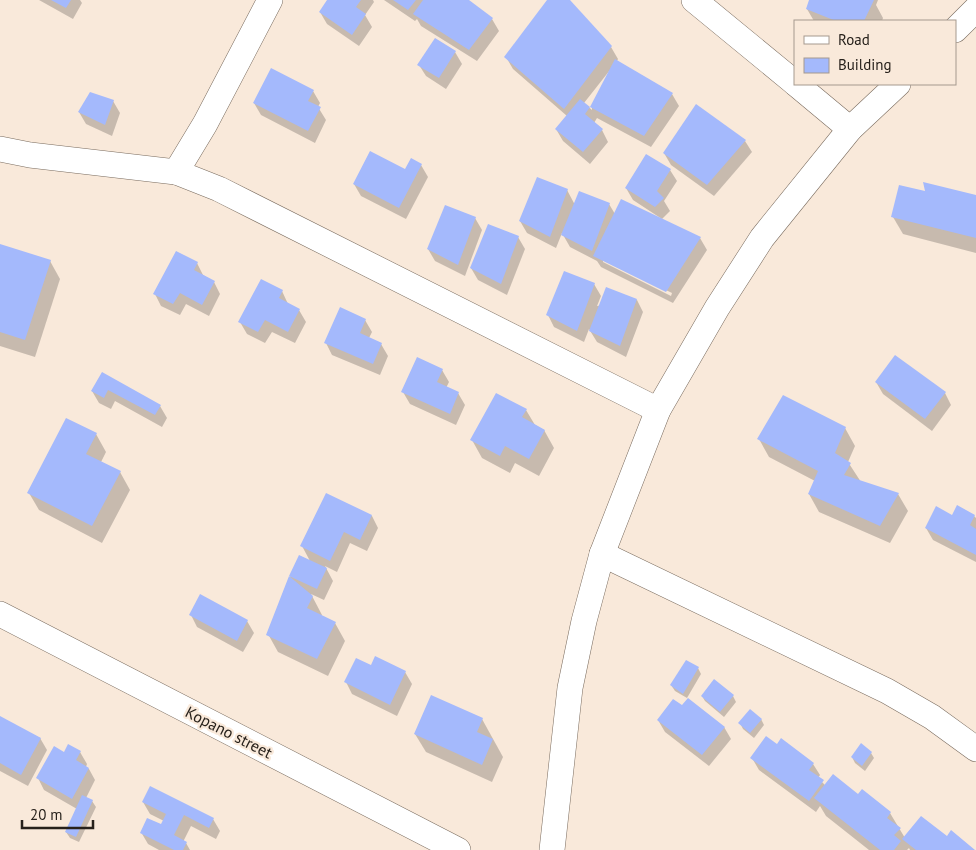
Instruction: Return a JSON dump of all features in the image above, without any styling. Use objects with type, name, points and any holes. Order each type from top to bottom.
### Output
[{"type":"street","points":[[176,172],[205,124],[270,0]]},
{"type":"street","points":[[694,0],[794,82]]},
{"type":"street","points":[[956,29],[976,9]]},
{"type":"street","points":[[797,85],[850,129]]},
{"type":"street","points":[[552,850],[570,688],[584,621],[602,554],[658,410],[717,308],[762,238],[850,129],[897,85]]},
{"type":"street","points":[[0,149],[30,155],[176,172],[219,189],[658,410]]},
{"type":"street","points":[[602,554],[888,691],[932,717],[976,749]]},
{"type":"street","name":"Kopano street","points":[[0,614],[458,850]]},
{"type":"building","points":[[51,0],[71,0],[66,8]]},
{"type":"building","points":[[327,0],[361,0],[356,7],[366,14],[352,35],[319,12]]},
{"type":"building","points":[[393,0],[416,0],[408,10]]},
{"type":"building","points":[[423,0],[469,0],[493,18],[469,50],[413,14]]},
{"type":"building","points":[[547,0],[570,0],[612,46],[564,109],[504,57]]},
{"type":"building","points":[[809,0],[874,0],[864,20],[834,20],[806,9]]},
{"type":"building","points":[[435,38],[456,51],[439,78],[417,65]]},
{"type":"building","points":[[615,59],[673,93],[644,136],[590,107]]},
{"type":"building","points":[[271,68],[314,90],[308,101],[321,107],[308,131],[253,103]]},
{"type":"building","points":[[90,92],[114,100],[105,125],[78,112]]},
{"type":"building","points":[[580,99],[590,107],[585,114],[603,129],[583,152],[555,129]]},
{"type":"building","points":[[696,104],[746,140],[707,185],[663,153]]},
{"type":"building","points":[[370,151],[405,169],[411,158],[422,164],[399,208],[353,184]]},
{"type":"building","points":[[646,154],[671,169],[657,191],[664,198],[655,207],[625,188]]},
{"type":"building","points":[[537,177],[568,189],[550,237],[519,221]]},
{"type":"building","points":[[923,182],[976,195],[976,238],[891,217],[899,185],[925,191]]},
{"type":"building","points":[[579,191],[610,203],[592,251],[561,235]]},
{"type":"building","points":[[621,199],[701,237],[666,292],[593,256]]},
{"type":"building","points":[[445,205],[476,217],[458,265],[427,249]]},
{"type":"building","points":[[488,224],[519,236],[501,284],[470,268]]},
{"type":"building","points":[[0,244],[51,260],[25,340],[0,332]]},
{"type":"building","points":[[176,251],[198,262],[194,270],[215,281],[202,305],[180,293],[173,304],[153,294]]},
{"type":"building","points":[[564,271],[595,283],[577,331],[546,315]]},
{"type":"building","points":[[261,279],[283,290],[279,298],[300,309],[288,332],[265,320],[258,332],[238,322]]},
{"type":"building","points":[[606,287],[637,299],[620,346],[589,331]]},
{"type":"building","points":[[340,307],[366,319],[360,333],[382,343],[373,364],[324,343]]},
{"type":"building","points":[[895,355],[946,392],[925,419],[875,382]]},
{"type":"building","points":[[417,357],[443,369],[437,382],[459,392],[450,414],[401,392]]},
{"type":"building","points":[[102,372],[161,405],[155,415],[108,390],[104,398],[91,391]]},
{"type":"building","points":[[496,393],[527,409],[522,417],[545,430],[529,459],[505,446],[500,456],[470,440]]},
{"type":"building","points":[[783,395],[846,427],[835,453],[851,463],[844,475],[899,493],[880,526],[808,494],[818,471],[757,439]]},
{"type":"building","points":[[66,418],[97,433],[86,454],[121,471],[92,526],[27,493]]},
{"type":"building","points":[[326,493],[372,515],[360,540],[344,532],[330,561],[300,546]]},
{"type":"building","points":[[957,505],[975,515],[970,525],[976,529],[976,555],[925,528],[936,506],[952,515]]},
{"type":"building","points":[[299,555],[327,568],[317,589],[289,576]]},
{"type":"building","points":[[289,576],[313,596],[307,608],[336,622],[317,659],[266,635]]},
{"type":"building","points":[[200,594],[248,620],[237,641],[189,615]]},
{"type":"building","points":[[375,656],[406,671],[390,705],[344,682],[356,658],[371,665]]},
{"type":"building","points":[[686,660],[699,667],[683,694],[670,685]]},
{"type":"building","points":[[714,679],[734,695],[720,712],[701,696]]},
{"type":"building","points":[[431,695],[483,718],[477,732],[493,739],[482,765],[414,734]]},
{"type":"building","points":[[688,698],[725,727],[702,755],[657,720],[673,699],[682,705]]},
{"type":"building","points":[[750,709],[762,719],[750,733],[738,723]]},
{"type":"building","points":[[0,716],[41,738],[21,775],[0,763]]},
{"type":"building","points":[[766,736],[777,744],[781,738],[814,763],[809,770],[824,780],[809,801],[750,758]]},
{"type":"building","points":[[861,743],[872,752],[862,766],[851,757]]},
{"type":"building","points":[[68,744],[81,751],[76,760],[89,768],[72,799],[36,778],[54,746],[64,752]]},
{"type":"building","points":[[833,774],[858,794],[862,789],[891,812],[887,818],[901,828],[894,835],[901,841],[894,850],[880,850],[814,798]]},
{"type":"building","points":[[150,786],[214,818],[209,828],[184,815],[174,835],[187,842],[183,850],[174,850],[140,833],[147,818],[161,824],[166,814],[142,802]]},
{"type":"building","points":[[82,795],[93,800],[76,837],[65,832]]},
{"type":"building","points":[[921,816],[947,836],[951,830],[975,850],[916,850],[902,839]]}]
